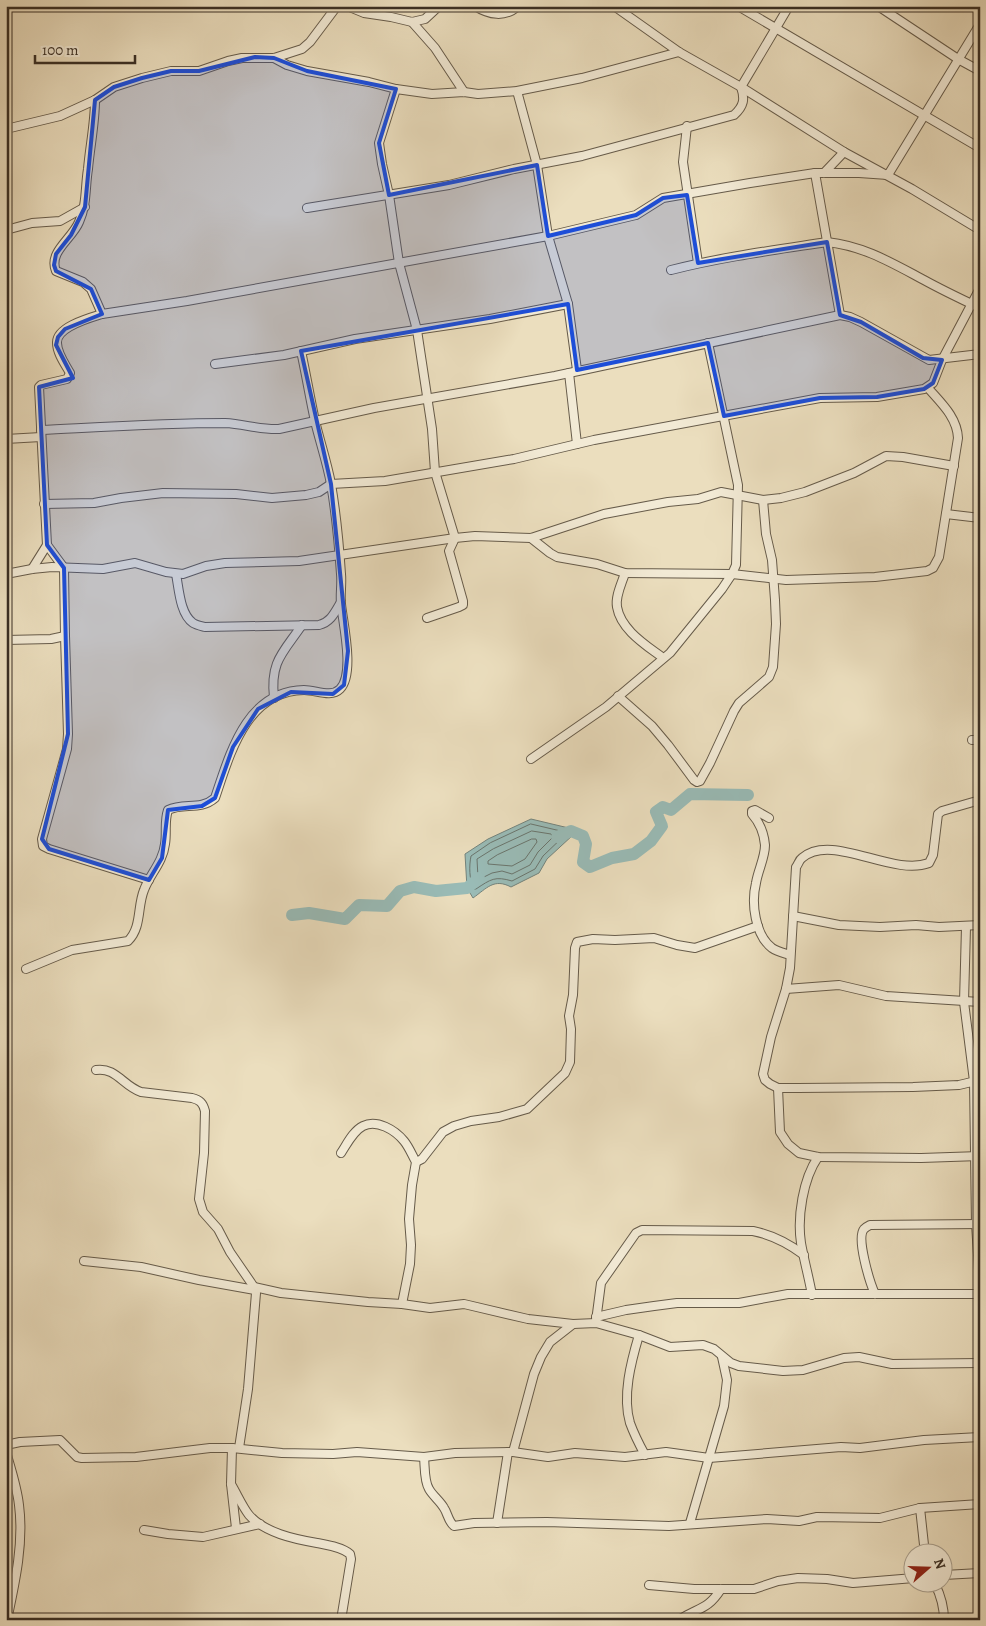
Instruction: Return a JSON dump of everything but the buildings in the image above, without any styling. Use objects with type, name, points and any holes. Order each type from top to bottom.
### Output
[{"type":"street","points":[[6,129],[60,116],[95,100],[114,87],[171,71],[198,71],[242,58],[274,58],[302,50],[337,6]]},
{"type":"street","points":[[348,6],[364,14],[391,16],[412,22],[425,19],[439,6]]},
{"type":"street","points":[[475,6],[485,12],[505,14],[518,6]]},
{"type":"street","points":[[614,6],[679,52],[741,87],[844,152],[888,175],[980,230]]},
{"type":"street","points":[[738,6],[980,148]]},
{"type":"street","points":[[307,208],[449,185],[582,156],[686,126],[734,115],[741,109],[744,102],[741,87],[789,6]]},
{"type":"street","points":[[878,6],[958,59],[980,71]]},
{"type":"street","points":[[412,22],[435,48],[464,92]]},
{"type":"street","points":[[888,175],[980,24]]},
{"type":"street","points":[[274,58],[287,65],[307,71],[369,82],[396,89],[432,94],[517,91],[582,78],[679,52]]},
{"type":"street","points":[[396,89],[379,143],[400,263],[417,330],[434,443],[435,472],[455,538],[449,550],[463,601],[463,605],[427,618]]},
{"type":"street","points":[[517,91],[537,165],[548,236],[568,304],[577,370]]},
{"type":"street","points":[[95,100],[84,207],[72,235],[56,254],[54,265],[56,272],[83,282],[91,289],[102,314]]},
{"type":"street","points":[[686,126],[683,162],[698,263]]},
{"type":"street","points":[[824,173],[844,152]]},
{"type":"street","points":[[149,880],[43,846],[42,839],[67,749],[68,734],[64,636],[64,568],[47,545],[39,387],[68,379],[70,376],[70,372],[56,345],[58,337],[65,329],[102,314],[187,301],[548,236],[636,215],[663,198],[814,173],[858,172],[888,175]]},
{"type":"street","points":[[814,173],[840,315]]},
{"type":"street","points":[[6,230],[32,223],[60,221],[84,207]]},
{"type":"street","points":[[671,270],[698,263],[827,242],[860,249],[889,260],[980,308]]},
{"type":"street","points":[[44,504],[94,504],[121,498],[163,494],[236,494],[272,498],[319,492],[331,484],[385,481],[514,459],[577,444],[820,398],[876,397],[928,388],[933,383],[942,360],[980,288]]},
{"type":"street","points":[[215,364],[284,355],[356,339],[568,304]]},
{"type":"street","points":[[6,439],[41,433],[134,425],[226,424],[279,429],[374,408],[568,373],[840,315],[861,322],[923,358],[934,361],[980,354]]},
{"type":"street","points":[[531,759],[606,707],[663,658],[701,616],[732,574],[736,565],[739,495],[736,470],[708,343]]},
{"type":"street","points":[[26,969],[72,950],[128,940],[134,934],[137,925],[144,889],[162,858],[165,844],[165,818],[168,810],[175,806],[202,806],[214,798],[233,747],[245,723],[258,709],[274,698],[291,692],[304,690],[333,694],[344,685],[348,664],[348,651],[341,602],[340,554],[331,484],[315,421],[301,351]]},
{"type":"street","points":[[568,373],[577,444]]},
{"type":"street","points":[[531,538],[558,557],[598,564],[625,573],[732,574],[786,580],[835,579],[927,571],[932,568],[938,557],[954,466],[958,428],[928,388]]},
{"type":"street","points":[[6,574],[32,569],[103,569],[135,563],[176,574],[192,572],[206,566],[225,563],[299,561],[455,538],[475,536],[531,538],[604,514],[668,502],[698,499],[721,492],[763,500],[781,498],[805,492],[854,473],[886,456],[904,457],[954,466]]},
{"type":"street","points":[[618,696],[657,732],[694,780],[700,781],[734,711],[739,704],[769,677],[773,667],[776,624],[772,560],[766,534],[763,500]]},
{"type":"street","points":[[946,514],[980,518]]},
{"type":"street","points":[[32,569],[47,545]]},
{"type":"street","points":[[625,573],[617,606],[621,617],[634,636],[663,658]]},
{"type":"street","points":[[176,574],[182,604],[187,616],[193,623],[205,627],[326,624],[341,602]]},
{"type":"street","points":[[274,698],[272,680],[274,667],[302,626]]},
{"type":"street","points":[[6,640],[51,639],[64,636]]},
{"type":"street","points":[[977,1080],[959,1085],[913,1087],[778,1088],[765,1080],[763,1074],[790,968],[796,868],[801,858],[813,852],[834,850],[907,867],[922,866],[929,863],[933,855],[938,814],[942,811],[980,800]]},
{"type":"street","points":[[769,818],[755,810],[752,811],[762,829],[765,846],[765,852],[755,884],[755,910],[758,926],[765,940],[771,947],[790,955]]},
{"type":"street","points":[[793,916],[840,925],[880,927],[916,925],[966,927],[980,925]]},
{"type":"street","points":[[416,1162],[422,1159],[443,1132],[454,1126],[471,1121],[527,1109],[565,1073],[570,1062],[571,1029],[569,1016],[573,995],[575,948],[578,942],[593,939],[654,938],[695,948],[758,926]]},
{"type":"street","points":[[966,927],[964,1002],[977,1080],[980,1286]]},
{"type":"street","points":[[786,989],[839,984],[886,996],[980,1002]]},
{"type":"street","points":[[96,1070],[110,1071],[133,1089],[141,1092],[199,1100],[205,1111],[204,1153],[198,1199],[203,1212],[218,1229],[230,1252],[254,1288],[256,1301],[248,1389],[235,1448],[231,1484],[236,1528]]},
{"type":"street","points":[[778,1088],[780,1132],[788,1144],[799,1153],[818,1157],[921,1158],[977,1156]]},
{"type":"street","points":[[341,1153],[362,1126],[374,1123],[389,1128],[404,1141],[416,1162],[409,1219],[410,1264],[402,1304]]},
{"type":"street","points":[[812,1296],[801,1242],[800,1215],[808,1176],[818,1157]]},
{"type":"street","points":[[875,1294],[865,1262],[862,1233],[864,1228],[870,1225],[978,1224]]},
{"type":"street","points":[[596,1320],[602,1283],[636,1233],[642,1230],[760,1232],[779,1239],[804,1255]]},
{"type":"street","points":[[84,1261],[141,1267],[199,1280],[282,1293],[430,1308],[464,1304],[528,1319],[573,1324],[596,1320],[626,1310],[677,1303],[739,1303],[788,1294],[812,1296],[980,1294]]},
{"type":"street","points":[[596,1320],[670,1347],[703,1345],[739,1366],[794,1372],[844,1358],[859,1357],[892,1364],[980,1362]]},
{"type":"street","points":[[497,1523],[511,1452],[534,1374],[550,1342],[573,1324]]},
{"type":"street","points":[[639,1335],[627,1404],[630,1422],[645,1455]]},
{"type":"street","points":[[690,1523],[724,1406],[727,1380],[722,1357]]},
{"type":"street","points":[[6,1445],[20,1442],[60,1440],[77,1457],[98,1458],[136,1457],[210,1448],[235,1448],[282,1453],[333,1454],[357,1452],[424,1457],[454,1452],[511,1452],[548,1457],[575,1453],[625,1457],[666,1452],[709,1458],[841,1447],[869,1448],[924,1440],[980,1438]]},
{"type":"street","points":[[6,1452],[17,1495],[20,1524],[16,1579],[7,1620]]},
{"type":"street","points":[[424,1457],[428,1489],[445,1510],[451,1524],[462,1525],[474,1523],[600,1522],[669,1526],[767,1519],[799,1521],[816,1518],[880,1518],[920,1508],[980,1504]]},
{"type":"street","points":[[231,1484],[248,1513],[260,1524],[296,1539],[324,1544],[347,1551],[350,1554],[351,1559],[341,1620]]},
{"type":"street","points":[[920,1508],[924,1544]]},
{"type":"street","points":[[144,1530],[203,1537],[260,1524]]},
{"type":"street","points":[[954,1574],[980,1573]]},
{"type":"street","points":[[649,1585],[694,1589],[754,1589],[778,1581],[798,1578],[853,1583],[904,1579]]},
{"type":"street","points":[[679,1620],[705,1608],[721,1589]]},
{"type":"street","points":[[940,1594],[944,1609],[944,1620]]},
{"type":"highlighted area","points":[[255,57],[274,58],[307,71],[396,89],[379,143],[389,195],[537,165],[548,236],[636,215],[663,198],[687,195],[698,263],[827,242],[840,315],[861,322],[923,358],[942,360],[933,383],[924,389],[877,397],[820,398],[724,416],[708,343],[577,370],[568,304],[301,351],[331,484],[348,651],[344,685],[333,694],[291,692],[258,709],[233,747],[215,798],[202,806],[168,810],[162,858],[149,880],[49,849],[42,839],[68,734],[64,568],[47,545],[39,387],[73,378],[56,345],[58,337],[65,329],[102,314],[91,289],[56,271],[54,265],[56,254],[71,235],[85,207],[95,100],[114,87],[142,78],[171,71],[199,71]]},
{"type":"water","points":[[531,819],[573,829],[573,835],[547,859],[539,873],[511,887],[505,884],[491,885],[473,898],[467,888],[465,854],[488,839]]},
{"type":"waterway","points":[[557,837],[571,831],[583,836],[586,844],[583,862],[590,867],[612,858],[634,854],[651,841],[662,826],[656,812],[663,807],[671,810],[690,794],[748,795]]},
{"type":"waterway","points":[[292,915],[309,913],[345,919],[359,905],[387,906],[400,891],[414,887],[436,891],[467,888],[479,878]]}]
